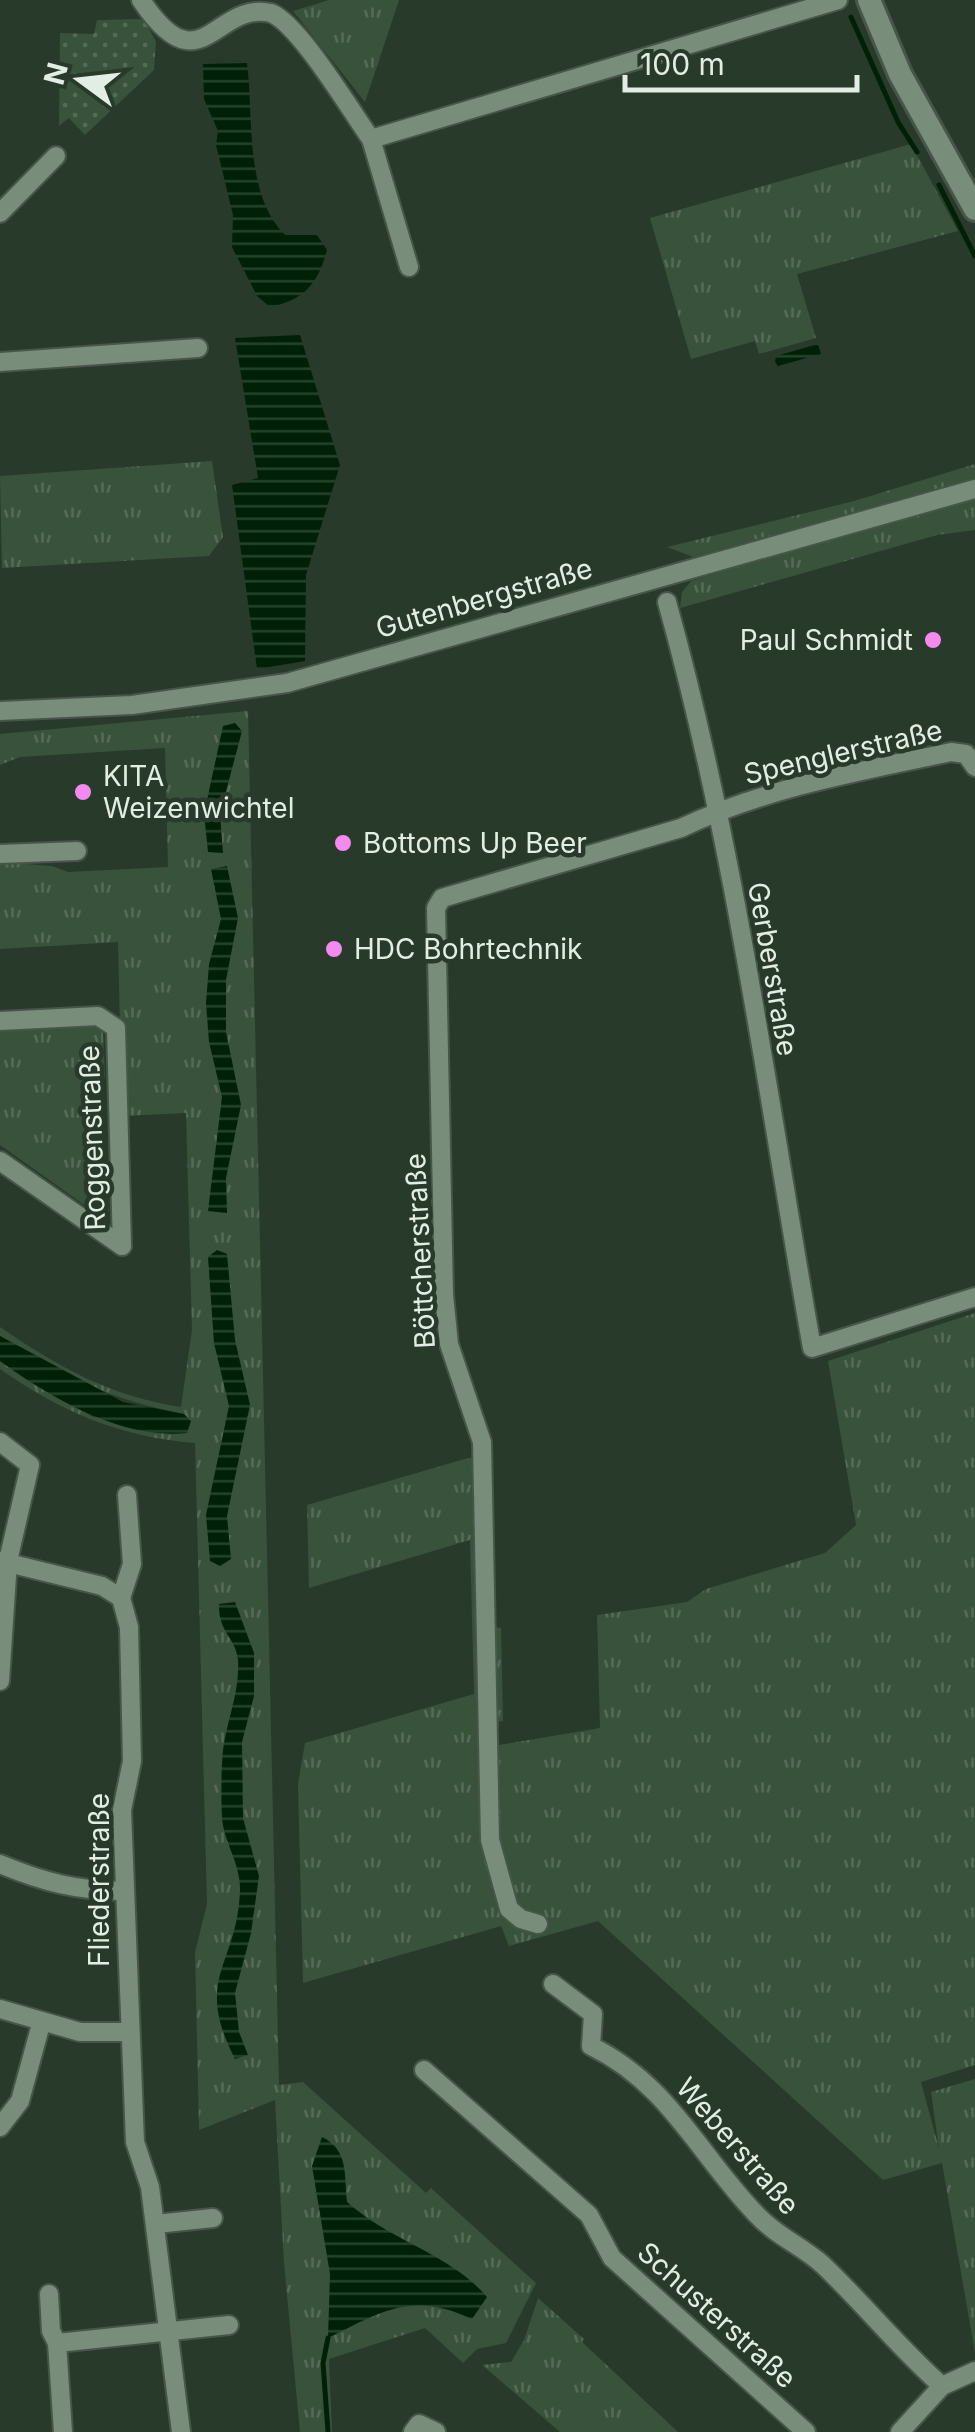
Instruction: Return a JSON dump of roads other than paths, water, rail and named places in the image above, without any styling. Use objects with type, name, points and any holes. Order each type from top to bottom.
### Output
[{"type":"main road","points":[[869,0],[900,74],[975,208]]},
{"type":"street","points":[[141,0],[158,26],[178,38],[192,38],[248,10],[278,6],[371,139],[408,266]]},
{"type":"street","points":[[371,139],[838,0]]},
{"type":"street","points":[[0,213],[56,156]]},
{"type":"street","points":[[0,362],[198,348]]},
{"type":"street","name":"Gutenbergstraße","points":[[0,711],[132,705],[288,683],[975,489]]},
{"type":"street","name":"Gerberstraße","points":[[667,602],[694,698],[717,811],[812,1348],[975,1297]]},
{"type":"street","name":"Spenglerstraße","points":[[717,811],[951,752],[966,754],[975,767]]},
{"type":"street","name":"Böttcherstraße","points":[[538,1924],[520,1919],[509,1909],[490,1840],[482,1442],[449,1344],[444,1295],[436,908],[442,898],[682,828],[717,811]]},
{"type":"street","points":[[0,854],[77,851]]},
{"type":"street","name":"Roggenstraße","points":[[0,1021],[98,1016],[116,1028],[122,1246],[0,1161]]},
{"type":"street","points":[[0,1442],[30,1465],[4,1561],[0,1680]]},
{"type":"street","points":[[4,1561],[102,1586],[121,1598],[132,1564],[128,1495]]},
{"type":"street","name":"Fliederstraße","points":[[121,1598],[129,1627],[132,1761],[122,1810],[128,2032],[135,2058],[135,2142],[150,2186],[182,2432]]},
{"type":"street","points":[[0,1864],[46,1884],[124,1892]]},
{"type":"street","name":"Weberstraße","points":[[553,1984],[593,2014],[591,2046],[620,2060],[681,2118],[758,2216],[792,2247],[818,2261],[896,2344],[942,2386]]},
{"type":"street","points":[[0,2009],[40,2024],[80,2032],[128,2032]]},
{"type":"street","points":[[0,2127],[20,2101],[40,2024]]},
{"type":"street","name":"Schusterstraße","points":[[424,2070],[589,2214],[612,2258],[806,2432]]},
{"type":"street","points":[[156,2224],[212,2218]]},
{"type":"street","points":[[49,2294],[63,2432]]},
{"type":"street","points":[[56,2343],[229,2325]]},
{"type":"street","points":[[900,2432],[942,2386],[975,2371]]},
{"type":"street","points":[[413,2432],[419,2424],[436,2432]]},
{"type":"waterway","points":[[851,17],[898,122],[917,152]]},
{"type":"waterway","points":[[939,185],[975,256]]},
{"type":"waterway","points":[[328,2338],[323,2363],[328,2432]]},
{"type":"place","name":"Paul Schmidt","points":[[933,640]]},
{"type":"place","name":"KITA Weizenwichtel","points":[[83,792]]},
{"type":"place","name":"Bottoms Up Beer","points":[[343,843]]},
{"type":"place","name":"HDC Bohrtechnik","points":[[334,949]]}]
